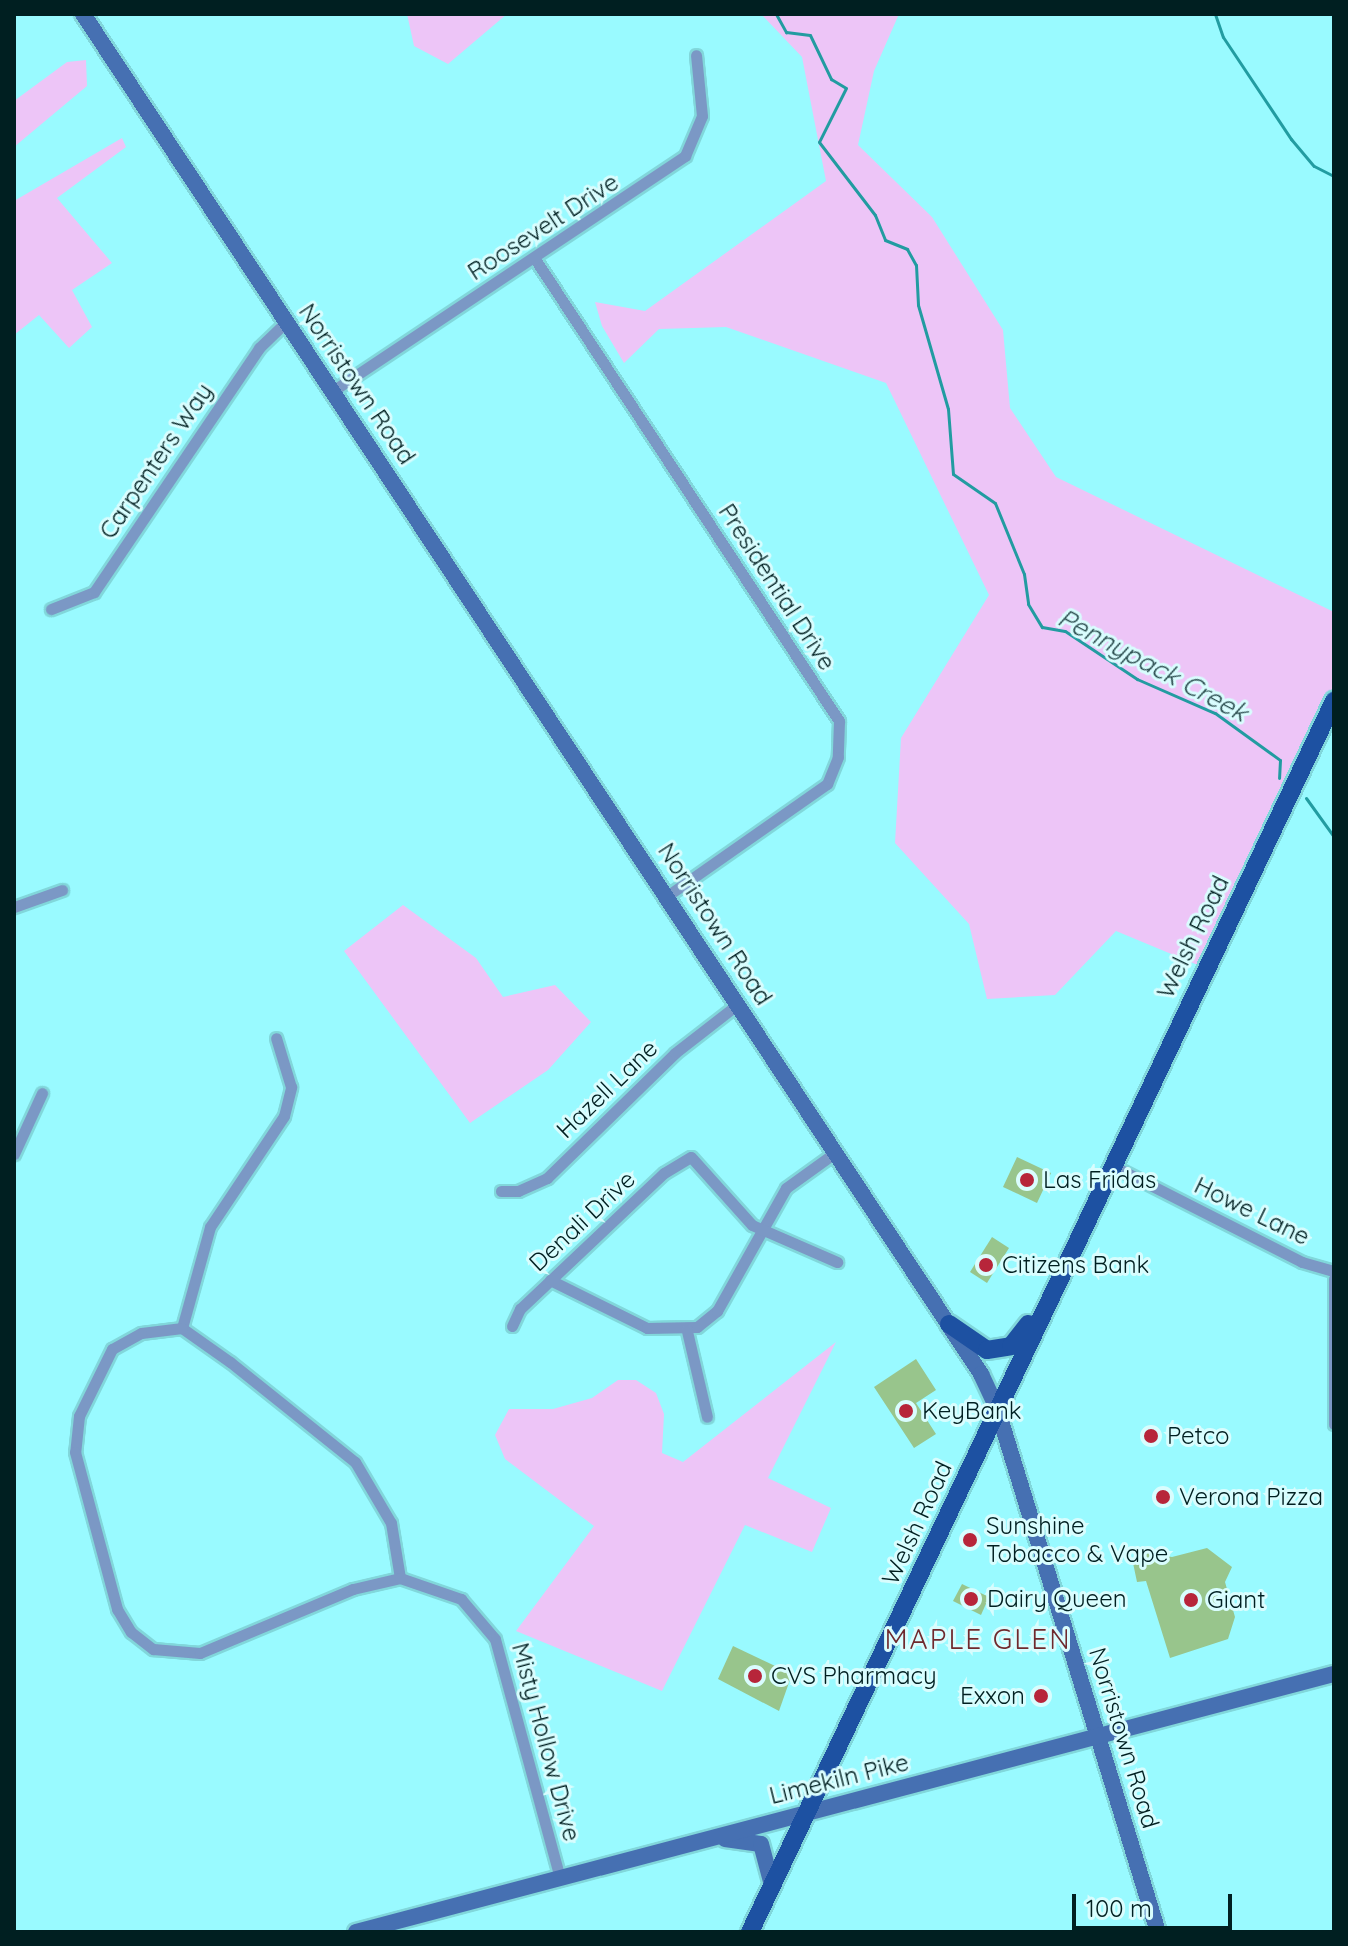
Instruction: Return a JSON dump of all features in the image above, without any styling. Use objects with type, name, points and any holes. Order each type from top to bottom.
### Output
[{"type":"main road","name":"Norristown Road","points":[[83,14],[949,1324],[997,1408],[1158,1932]]},
{"type":"main road","name":"Welsh Road","points":[[750,1932],[1110,1165],[1334,701]]},
{"type":"main road","points":[[949,1324],[975,1346],[1011,1346],[1061,1271]]},
{"type":"main road","name":"Limekiln Pike","points":[[356,1932],[1334,1674]]},
{"type":"main road","points":[[684,1843],[731,1839],[761,1844],[772,1885]]},
{"type":"street","name":"Roosevelt Drive","points":[[334,390],[671,168],[694,145],[702,116],[696,55]]},
{"type":"street","name":"Presidential Drive","points":[[535,259],[839,721],[838,757],[827,784],[667,896]]},
{"type":"street","name":"Carpenters Way","points":[[51,609],[94,592],[259,348],[287,321]]},
{"type":"street","points":[[14,907],[62,890]]},
{"type":"street","name":"Hazell Lane","points":[[501,1191],[518,1191],[547,1178],[675,1053],[738,1004]]},
{"type":"street","points":[[182,1328],[210,1227],[284,1116],[291,1087],[276,1038]]},
{"type":"street","points":[[14,1154],[42,1093]]},
{"type":"street","points":[[550,1280],[647,1328],[687,1331],[717,1311],[759,1228],[786,1188],[836,1152]]},
{"type":"street","name":"Denali Drive","points":[[512,1326],[520,1309],[550,1280],[664,1173],[691,1157],[699,1171],[759,1228]]},
{"type":"street","name":"Howe Lane","points":[[1110,1165],[1302,1262],[1334,1271]]},
{"type":"street","points":[[759,1228],[837,1262]]},
{"type":"street","points":[[1334,1279],[1334,1424]]},
{"type":"street","points":[[182,1328],[355,1462],[391,1523],[400,1578],[353,1589],[200,1653],[153,1649],[131,1632],[117,1609],[75,1452],[79,1416],[112,1349],[141,1333],[182,1328]]},
{"type":"street","points":[[687,1331],[707,1417]]},
{"type":"street","name":"Misty Hollow Drive","points":[[400,1578],[461,1599],[495,1639],[560,1878]]},
{"type":"shaded area","points":[[407,14],[507,14],[448,64],[414,46]]},
{"type":"shaded area","points":[[761,14],[899,14],[874,71],[858,145],[932,217],[1003,330],[1010,408],[1056,477],[1334,612],[1334,701],[1205,968],[1116,931],[1055,995],[987,999],[969,924],[895,843],[901,738],[989,595],[886,383],[726,327],[659,329],[624,363],[602,326],[595,302],[645,311],[826,181],[802,57]]},
{"type":"shaded area","points":[[86,60],[87,86],[14,147],[14,101],[67,62]]},
{"type":"shaded area","points":[[122,138],[126,147],[57,198],[112,263],[72,290],[92,327],[69,348],[39,315],[14,335],[14,201]]},
{"type":"shaded area","points":[[403,905],[476,958],[503,997],[555,985],[591,1022],[548,1070],[470,1123],[344,951]]},
{"type":"shaded area","points":[[836,1342],[768,1478],[831,1508],[812,1552],[745,1525],[662,1691],[516,1631],[594,1526],[505,1459],[495,1435],[509,1409],[553,1409],[592,1398],[618,1380],[636,1380],[656,1393],[664,1414],[662,1453],[683,1462]]},
{"type":"building","name":"Las Fridas","points":[[1017,1157],[1051,1173],[1037,1203],[1003,1187]]},
{"type":"building","name":"Citizens Bank","points":[[992,1237],[1009,1248],[987,1283],[970,1272]]},
{"type":"building","name":"KeyBank","points":[[916,1359],[936,1390],[916,1403],[936,1434],[914,1448],[874,1387]]},
{"type":"building","name":"Giant","points":[[1207,1548],[1232,1567],[1225,1582],[1235,1617],[1228,1639],[1170,1658],[1146,1581],[1137,1582],[1133,1563],[1148,1553],[1172,1557]]},
{"type":"building","name":"Dairy Queen","points":[[962,1584],[989,1597],[981,1615],[953,1601]]},
{"type":"building","name":"CVS Pharmacy","points":[[733,1646],[792,1674],[779,1711],[718,1679]]},
{"type":"waterway","name":"Pennypack Creek","points":[[776,14],[786,32],[810,35],[831,79],[846,88],[819,142],[875,215],[885,240],[907,249],[916,265],[918,305],[948,409],[953,474],[995,503],[1024,574],[1028,604],[1042,627],[1065,631],[1137,679],[1215,713],[1280,760],[1279,778]]},
{"type":"waterway","points":[[1215,14],[1223,37],[1291,139],[1314,166],[1334,176]]},
{"type":"waterway","name":"Pennypack Creek","points":[[1306,798],[1334,837]]},
{"type":"place","name":"Las Fridas","points":[[1027,1180]]},
{"type":"place","name":"Citizens Bank","points":[[986,1265]]},
{"type":"place","name":"KeyBank","points":[[906,1411]]},
{"type":"place","name":"Petco","points":[[1151,1436]]},
{"type":"place","name":"Verona Pizza","points":[[1163,1497]]},
{"type":"place","name":"Sunshine Tobacco & Vape","points":[[970,1540]]},
{"type":"place","name":"Dairy Queen","points":[[971,1599]]},
{"type":"place","name":"Giant","points":[[1191,1600]]},
{"type":"place","name":"CVS Pharmacy","points":[[755,1676]]},
{"type":"place","name":"Exxon","points":[[1041,1696]]},
{"type":"district","name":"MAPLE GLEN","points":[[978,1639]]}]
